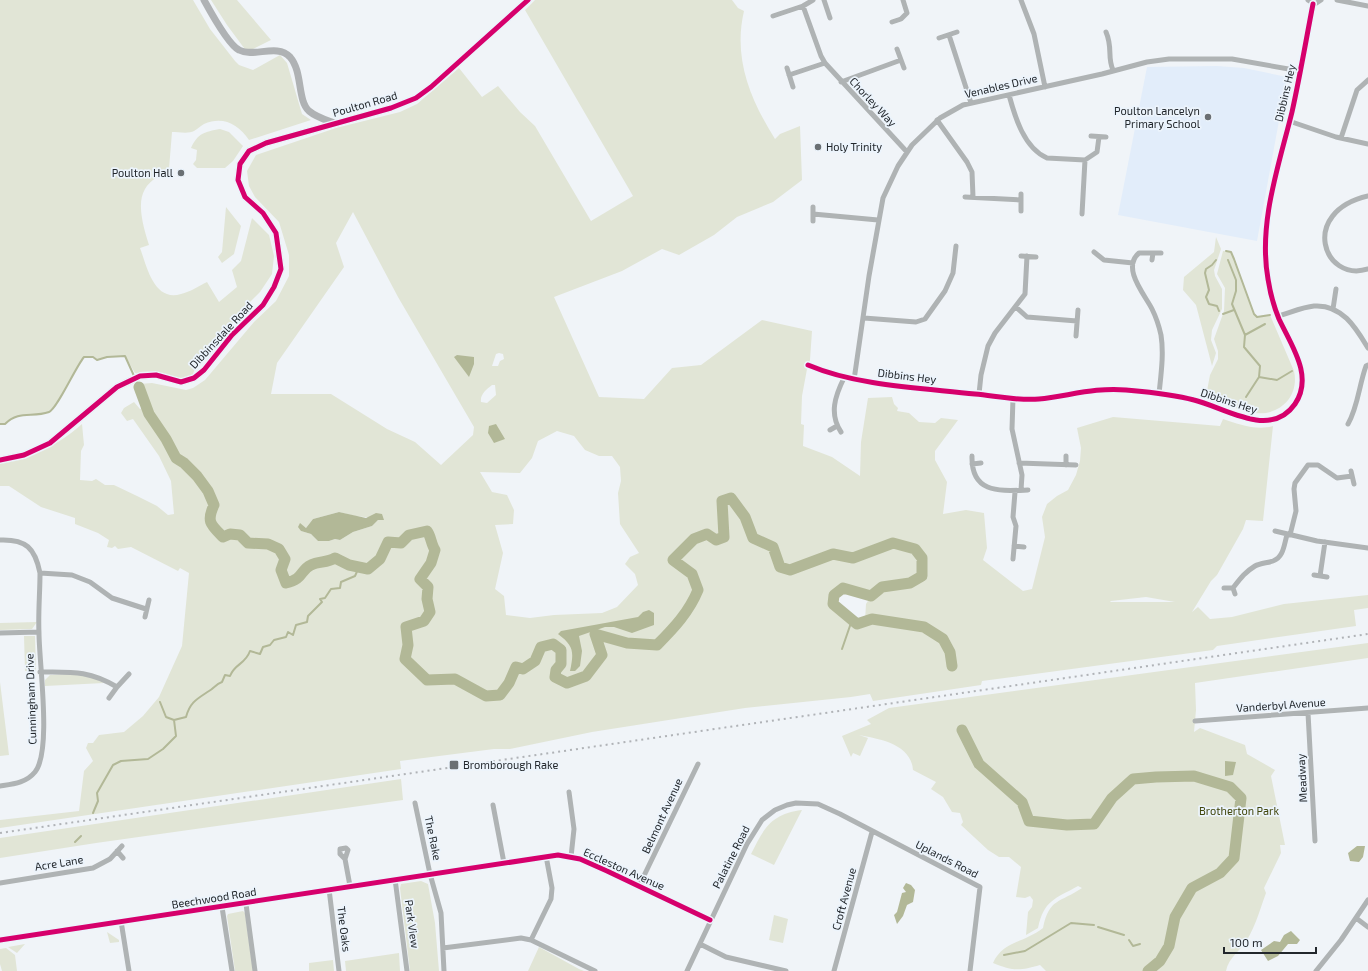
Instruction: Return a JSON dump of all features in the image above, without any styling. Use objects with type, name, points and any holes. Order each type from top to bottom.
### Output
[{"type":"street","points":[[204,0],[216,21],[238,50],[249,53],[280,51],[289,56],[298,69],[304,100],[308,110],[319,117],[334,123]]},
{"type":"street","name":"Poulton Road","points":[[263,213],[245,197],[238,180],[240,164],[249,151],[266,143],[391,108],[424,93],[528,0]]},
{"type":"street","points":[[773,16],[803,6],[813,0]]},
{"type":"street","points":[[824,0],[830,18]]},
{"type":"street","points":[[892,22],[901,19],[907,13],[904,1],[910,0]]},
{"type":"street","points":[[1021,0],[1034,34],[1046,87]]},
{"type":"street","points":[[1308,0],[1313,4],[1318,4],[1321,0]]},
{"type":"street","points":[[1337,0],[1368,6]]},
{"type":"street","name":"Dibbins Hey","points":[[808,365],[854,380],[1014,398],[1040,399],[1105,390],[1123,390],[1196,400],[1257,421],[1264,421],[1284,415],[1294,405],[1298,397],[1302,388],[1302,378],[1295,352],[1278,316],[1268,280],[1266,239],[1272,194],[1289,122],[1313,4]]},
{"type":"street","name":"Chorley Way","points":[[803,6],[821,56],[825,63],[907,152]]},
{"type":"street","points":[[939,38],[957,32]]},
{"type":"street","points":[[1106,32],[1111,43],[1110,59],[1114,70]]},
{"type":"street","points":[[949,35],[971,103]]},
{"type":"street","points":[[897,49],[904,68]]},
{"type":"street","name":"Venables Drive","points":[[854,380],[878,220],[883,198],[890,180],[907,152],[937,120],[954,108],[1147,62],[1195,58],[1232,59],[1300,71]]},
{"type":"street","points":[[841,82],[901,60]]},
{"type":"street","points":[[789,75],[825,63]]},
{"type":"street","points":[[787,68],[793,87]]},
{"type":"street","points":[[1341,138],[1357,90],[1368,80]]},
{"type":"street","points":[[1009,95],[1021,127],[1036,152],[1047,158],[1085,160],[1098,152],[1099,137]]},
{"type":"street","points":[[937,120],[954,141],[972,172],[973,197]]},
{"type":"street","points":[[1289,122],[1341,138],[1368,144]]},
{"type":"street","points":[[1091,136],[1106,137]]},
{"type":"street","points":[[1082,214],[1085,160]]},
{"type":"street","points":[[1368,196],[1341,206],[1328,222],[1324,235],[1325,246],[1328,254],[1335,262],[1356,271],[1368,269]]},
{"type":"street","points":[[964,197],[1021,197],[1021,211]]},
{"type":"street","points":[[813,207],[813,221]]},
{"type":"street","name":"Dibbinsdale Road","points":[[0,460],[24,455],[50,443],[117,387],[128,380],[140,376],[156,375],[181,382],[194,378],[204,370],[232,335],[262,305],[274,287],[281,269],[276,234],[263,213]]},
{"type":"street","points":[[813,214],[878,220]]},
{"type":"street","points":[[864,318],[916,322],[925,318],[945,291],[953,273],[956,246]]},
{"type":"street","points":[[1094,252],[1104,260],[1133,263]]},
{"type":"street","points":[[1158,394],[1162,372],[1161,335],[1151,308],[1139,289],[1135,278],[1133,263],[1139,253],[1161,253]]},
{"type":"street","points":[[1152,260],[1153,253]]},
{"type":"street","points":[[979,394],[981,375],[988,346],[1004,320],[1016,308],[1024,294],[1024,256],[1036,257]]},
{"type":"street","points":[[1333,309],[1338,293]]},
{"type":"street","points":[[1278,316],[1314,306],[1333,309],[1351,321],[1368,348]]},
{"type":"street","points":[[1016,308],[1027,317],[1077,321]]},
{"type":"street","points":[[1076,336],[1078,310]]},
{"type":"street","points":[[1348,424],[1356,416],[1360,384],[1366,366],[1368,365]]},
{"type":"street","points":[[841,432],[837,426],[834,406],[844,378]]},
{"type":"street","points":[[1014,398],[1012,429],[1022,475],[1021,490]]},
{"type":"street","points":[[830,430],[837,426]]},
{"type":"street","points":[[972,456],[972,464],[978,482],[995,490],[1015,492],[1028,490]]},
{"type":"street","points":[[1066,456],[1066,465]]},
{"type":"street","points":[[972,464],[981,463]]},
{"type":"street","points":[[1019,463],[1076,465]]},
{"type":"street","points":[[1233,588],[1244,573],[1250,569],[1278,558],[1283,549],[1296,511],[1294,489],[1295,483],[1308,465],[1318,465],[1337,478],[1351,473],[1354,484]]},
{"type":"street","points":[[1013,559],[1015,492]]},
{"type":"street","points":[[1275,531],[1325,542],[1368,548]]},
{"type":"street","points":[[0,540],[19,542],[31,549],[37,560],[40,573],[72,575],[90,582],[112,598],[146,609]]},
{"type":"street","points":[[1320,576],[1325,542]]},
{"type":"street","points":[[1014,546],[1024,547]]},
{"type":"street","name":"Cunningham Drive","points":[[0,786],[26,781],[36,771],[42,757],[44,716],[38,632],[40,573]]},
{"type":"street","points":[[1314,575],[1327,577]]},
{"type":"street","points":[[1224,588],[1233,588]]},
{"type":"street","points":[[1233,588],[1236,594]]},
{"type":"street","points":[[145,617],[149,600]]},
{"type":"street","points":[[0,633],[38,632]]},
{"type":"street","points":[[40,672],[76,672],[93,674],[117,687]]},
{"type":"street","points":[[109,698],[129,674]]},
{"type":"street","name":"Vanderbyl Avenue","points":[[1195,721],[1368,708]]},
{"type":"street","name":"Meadway","points":[[1308,713],[1315,842]]},
{"type":"street","name":"Belmont Avenue","points":[[639,886],[698,764]]},
{"type":"street","name":"Belmont Avenue","points":[[687,773],[692,776]]},
{"type":"street","points":[[569,792],[574,829],[571,857]]},
{"type":"street","name":"The Rake","points":[[415,803],[430,874],[441,913],[444,971]]},
{"type":"street","name":"Palatine Road","points":[[687,971],[747,844],[762,820],[775,810],[796,803],[818,804],[840,814],[872,832]]},
{"type":"street","points":[[493,805],[504,863]]},
{"type":"street","name":"Croft Avenue","points":[[834,971],[872,832]]},
{"type":"street","name":"Uplands Road","points":[[872,832],[980,887],[970,971]]},
{"type":"street","name":"Acre Lane","points":[[0,883],[93,868],[110,859],[122,846]]},
{"type":"street","points":[[117,851],[123,858]]},
{"type":"street","name":"Eccleston Avenue","points":[[430,874],[546,856],[558,855],[571,857],[600,868],[710,920]]},
{"type":"street","points":[[532,940],[551,899],[552,888],[546,856]]},
{"type":"street","points":[[345,859],[350,886]]},
{"type":"street","name":"Beechwood Road","points":[[0,940],[121,921],[246,904],[329,889],[430,874]]},
{"type":"street","name":"Park View","points":[[395,879],[407,971]]},
{"type":"street","name":"The Oaks","points":[[329,889],[339,971]]},
{"type":"street","points":[[1316,971],[1368,900]]},
{"type":"street","points":[[246,904],[255,971]]},
{"type":"street","points":[[222,907],[232,971]]},
{"type":"street","points":[[1356,918],[1368,927]]},
{"type":"street","points":[[121,921],[129,971]]},
{"type":"street","points":[[443,948],[512,938],[532,940],[595,971]]},
{"type":"street","points":[[700,944],[726,957],[786,971]]},
{"type":"shaded area","name":"Poulton Lancelyn Primary School","points":[[1217,66],[1244,68],[1287,77],[1257,241],[1118,215],[1147,67]]},
{"type":"shaded area","points":[[457,355],[474,357],[474,364],[469,377],[454,357]]},
{"type":"shaded area","points":[[496,424],[505,439],[494,443],[488,433],[489,426]]},
{"type":"shaded area","points":[[339,512],[366,518],[376,513],[382,514],[384,520],[378,520],[372,526],[353,532],[340,540],[335,539],[329,541],[318,541],[311,534],[301,531],[298,527],[300,523],[306,528],[313,519]]},
{"type":"shaded area","points":[[649,610],[654,613],[654,625],[632,633],[614,627],[605,627],[579,636],[582,651],[580,666],[575,671],[570,671],[572,650],[567,642],[558,634],[561,631],[638,617],[643,612]]},
{"type":"shaded area","points":[[1225,761],[1236,762],[1233,775],[1225,776]]},
{"type":"shaded area","points":[[1357,846],[1365,846],[1363,857],[1359,862],[1350,861],[1348,853]]},
{"type":"shaded area","points":[[906,883],[911,885],[915,890],[913,902],[907,905],[903,916],[897,924],[894,915],[897,912],[902,893],[906,892],[903,888]]},
{"type":"shaded area","points":[[1291,931],[1300,940],[1297,944],[1288,944],[1278,956],[1268,961],[1261,950],[1274,941],[1280,942],[1284,935]]},
{"type":"green space","points":[[0,0],[193,0],[210,29],[239,65],[253,70],[280,55],[287,63],[302,114],[311,120],[249,140],[245,134],[235,126],[224,121],[204,124],[192,132],[172,132],[169,169],[153,180],[147,186],[142,195],[142,217],[149,245],[140,248],[153,281],[164,293],[172,295],[181,294],[207,282],[219,302],[237,287],[232,270],[241,261],[252,218],[269,235],[274,256],[272,274],[260,292],[239,313],[228,331],[195,369],[192,376],[184,379],[161,373],[135,373],[125,356],[107,357],[97,360],[93,357],[84,357],[56,404],[49,412],[15,417],[5,424],[0,424]]},
{"type":"green space","points":[[211,0],[237,0],[271,40],[247,52]]},
{"type":"green space","points":[[535,0],[732,0],[738,8],[744,11],[741,28],[742,62],[751,93],[766,124],[775,139],[780,134],[800,126],[802,180],[773,202],[737,217],[714,235],[679,255],[662,249],[622,271],[554,297],[599,397],[644,399],[672,368],[701,365],[762,320],[812,331],[810,360],[802,396],[801,424],[804,425],[803,446],[832,457],[860,476],[861,442],[868,398],[892,397],[894,404],[898,408],[897,411],[909,413],[919,422],[935,423],[941,418],[958,420],[935,451],[935,460],[947,482],[943,514],[966,510],[984,513],[987,548],[983,560],[1023,591],[1032,589],[1045,537],[1042,517],[1047,504],[1068,490],[1076,475],[1080,461],[1081,448],[1077,428],[1113,417],[1220,426],[1223,419],[1241,425],[1261,428],[1273,426],[1263,521],[1246,520],[1243,529],[1217,575],[1211,581],[1192,612],[1198,607],[1210,619],[1232,617],[1284,604],[1368,595],[1368,608],[1354,610],[1356,626],[1217,646],[1213,650],[982,681],[981,685],[873,701],[870,694],[745,708],[592,732],[510,749],[494,749],[400,761],[401,769],[0,828],[0,820],[79,811],[84,771],[93,761],[86,748],[88,743],[93,743],[99,735],[124,732],[143,716],[159,697],[182,646],[189,573],[180,568],[178,571],[131,547],[118,549],[115,546],[112,548],[107,547],[109,540],[98,533],[75,524],[75,518],[41,507],[9,486],[0,486],[0,463],[44,450],[63,439],[82,424],[84,445],[81,451],[80,480],[92,481],[96,479],[105,485],[114,485],[157,506],[168,515],[174,514],[171,481],[159,456],[133,419],[127,421],[121,413],[124,408],[134,402],[140,409],[146,406],[139,384],[152,383],[186,390],[193,388],[205,380],[254,322],[276,301],[289,276],[289,255],[279,222],[255,197],[249,186],[247,171],[256,155],[336,128],[400,112],[417,104],[459,68],[482,97],[498,86],[520,112],[535,126],[591,221],[633,196],[525,10]],"holes":[[[353,212],[398,297],[474,427],[473,435],[441,465],[415,442],[387,429],[331,394],[271,394],[277,363],[344,267],[336,243]],[[496,354],[503,354],[504,359],[500,361],[498,366],[492,366]],[[492,385],[495,385],[496,395],[487,403],[481,402],[482,394]],[[557,431],[574,436],[585,450],[599,456],[612,456],[620,467],[621,481],[618,493],[620,524],[639,553],[630,557],[625,564],[635,574],[638,585],[617,607],[602,613],[554,615],[530,618],[506,615],[504,596],[495,589],[503,553],[495,525],[513,524],[514,510],[507,495],[492,492],[480,472],[520,473],[532,458],[538,441]],[[339,512],[355,516],[384,519],[378,520],[372,526],[353,532],[340,540],[335,539],[329,541],[318,541],[311,534],[301,531],[300,524],[306,528],[313,519]],[[843,588],[871,596],[866,604],[865,621],[857,624],[834,604],[834,595]],[[1146,597],[1175,602],[1110,602]],[[927,628],[949,639],[955,650],[949,644]]]},
{"type":"green space","points":[[220,129],[229,132],[243,146],[233,161],[225,168],[197,168],[193,164],[196,160],[197,150],[191,148],[196,139],[202,134]]},
{"type":"green space","points":[[226,207],[241,226],[234,254],[222,263],[218,257],[222,252]]},
{"type":"green space","points":[[1216,237],[1221,249],[1214,270],[1215,276],[1222,289],[1222,309],[1212,330],[1211,340],[1216,353],[1212,366],[1196,305],[1183,290],[1184,277],[1214,252]]},
{"type":"green space","points":[[1223,251],[1231,252],[1254,314],[1257,317],[1270,315],[1294,371],[1295,381],[1290,398],[1277,409],[1269,412],[1259,413],[1244,411],[1206,396],[1210,375],[1218,359],[1218,351],[1214,339],[1224,311],[1225,288],[1217,274]]},
{"type":"green space","points":[[37,622],[32,629],[0,630],[0,623]]},
{"type":"green space","points":[[24,636],[35,636],[36,671],[25,671]]},
{"type":"green space","name":"Brotherton Park","points":[[1368,643],[1368,658],[1195,683],[1196,710],[1194,732],[1200,728],[1245,745],[1247,754],[1275,770],[1271,776],[1285,845],[1280,845],[1281,853],[1264,888],[1266,893],[1253,929],[1247,940],[1232,958],[1226,971],[1046,971],[1040,965],[1021,969],[1011,969],[993,963],[1002,950],[1029,937],[1043,928],[1045,918],[1056,902],[1082,888],[1078,886],[1052,901],[1044,911],[1038,928],[1026,935],[1028,912],[1032,907],[1033,900],[1030,896],[1025,898],[1016,897],[1021,867],[1009,857],[999,857],[988,850],[961,825],[963,822],[960,813],[952,812],[943,797],[931,789],[936,782],[913,770],[911,761],[907,754],[901,749],[893,744],[876,738],[859,735],[868,738],[860,756],[853,753],[851,757],[842,736],[871,724],[867,720],[889,708]]},
{"type":"green space","points":[[50,675],[89,675],[104,683],[45,686],[45,680]]},
{"type":"green space","points":[[0,682],[9,755],[0,756]]},
{"type":"green space","points":[[401,779],[403,800],[0,858],[0,838]]},
{"type":"green space","points":[[802,810],[774,865],[751,854],[760,837],[770,824],[783,815]]},
{"type":"green space","points":[[421,881],[428,884],[435,923],[439,971],[410,971],[400,888],[401,884]]},
{"type":"green space","points":[[243,911],[245,913],[253,971],[235,971],[227,916],[228,914]]},
{"type":"green space","points":[[774,915],[788,919],[783,943],[769,940]]},
{"type":"green space","points":[[107,932],[119,940],[119,942],[110,943]]},
{"type":"green space","points":[[25,944],[17,953],[8,947]]},
{"type":"green space","points":[[539,947],[579,969],[584,971],[528,971]]},
{"type":"green space","points":[[6,948],[15,955],[17,971],[2,971],[0,964],[0,949]]},
{"type":"green space","points":[[399,953],[400,971],[346,971],[345,961]]},
{"type":"green space","points":[[333,960],[334,971],[309,971],[309,963]]},
{"type":"waterway","points":[[1226,251],[1231,252],[1254,314],[1257,317],[1270,315]]},
{"type":"waterway","points":[[1216,260],[1206,269],[1205,273],[1209,290],[1206,297],[1209,304],[1217,306],[1219,311]]},
{"type":"waterway","points":[[1228,260],[1236,280],[1236,291],[1232,304],[1245,335],[1244,347],[1260,366],[1259,377],[1246,397]]},
{"type":"waterway","points":[[1223,314],[1234,310]]},
{"type":"waterway","points":[[1245,335],[1265,324]]},
{"type":"waterway","points":[[0,424],[5,424],[15,417],[49,412],[57,404],[84,357],[93,357],[97,360],[107,357],[125,356],[139,387]]},
{"type":"waterway","points":[[1259,377],[1277,380],[1292,371]]},
{"type":"waterway","points":[[139,387],[149,414],[166,439],[176,458],[184,463],[197,476],[208,491],[214,505],[210,515],[213,526],[223,537],[230,534],[240,535],[248,543],[268,544],[279,549],[285,559],[281,570],[286,583],[299,577],[305,569],[311,565],[335,558],[349,565],[368,569],[380,559],[388,542],[401,543],[409,535],[427,531],[435,550],[431,563],[420,579],[428,587],[427,599],[430,612],[424,621],[406,627],[408,645],[405,659],[427,680],[455,679],[486,696],[500,695],[509,683],[516,667],[523,669],[535,661],[541,647],[553,644],[561,650],[561,664],[556,670],[555,677],[567,683],[586,676],[602,655],[595,634],[627,643],[657,645],[680,619],[698,590],[692,574],[673,560],[694,539],[707,534],[716,540],[724,537],[722,501],[731,498],[745,517],[753,538],[773,547],[780,567],[790,570],[833,554],[853,558],[893,543],[915,549],[922,558],[922,576],[910,583],[882,587],[871,596],[843,588],[834,595],[833,604],[857,624],[872,619],[924,627],[943,639],[950,652],[952,666]]},
{"type":"waterway","points":[[93,813],[98,801],[97,793],[113,765],[121,761],[148,759],[163,749],[176,736],[174,720],[186,717],[194,701],[222,682],[225,675],[230,676],[248,656],[250,651],[260,654],[263,647],[270,645],[274,640],[286,637],[288,632],[293,635],[296,625],[307,622],[308,616],[322,602],[320,599],[325,598],[331,589],[340,588],[341,582],[355,576],[359,567]]},
{"type":"waterway","points":[[842,649],[852,620]]},
{"type":"waterway","points":[[160,702],[166,717],[174,720]]},
{"type":"waterway","points":[[962,730],[979,764],[1022,802],[1029,821],[1067,825],[1094,824],[1112,798],[1133,779],[1194,776],[1230,787],[1241,798],[1234,858],[1220,873],[1192,888],[1175,917],[1169,946],[1160,961],[1148,971]]},
{"type":"waterway","points":[[75,842],[81,836]]},
{"type":"waterway","points":[[1004,955],[1025,951],[1071,923],[1094,925]]},
{"type":"waterway","points":[[1098,927],[1124,935]]},
{"type":"waterway","points":[[1129,940],[1133,946],[1140,944]]},
{"type":"railway","points":[[0,833],[1368,634]]},
{"type":"cycle path","points":[[0,460],[24,455],[50,443],[117,387],[140,376],[156,375],[181,382],[194,378],[204,370],[232,335],[263,305],[274,287],[281,269],[276,233],[263,213],[245,197],[238,180],[240,164],[249,151],[266,143],[391,108],[416,98],[431,87],[528,0]]},
{"type":"cycle path","points":[[808,365],[847,378],[868,382],[1007,398],[1039,399],[1115,389],[1186,398],[1246,418],[1273,420],[1285,414],[1295,404],[1300,393],[1302,383],[1301,372],[1299,361],[1275,310],[1272,299],[1268,279],[1266,237],[1271,194],[1292,112],[1313,4]]},
{"type":"cycle path","points":[[0,940],[558,855],[580,859],[710,920]]},
{"type":"place","name":"Poulton Lancelyn Primary School","points":[[1208,117]]},
{"type":"place","name":"Holy Trinity","points":[[818,147]]},
{"type":"place","name":"Poulton Hall","points":[[181,173]]},
{"type":"place","name":"Bromborough Rake","points":[[454,765]]}]
